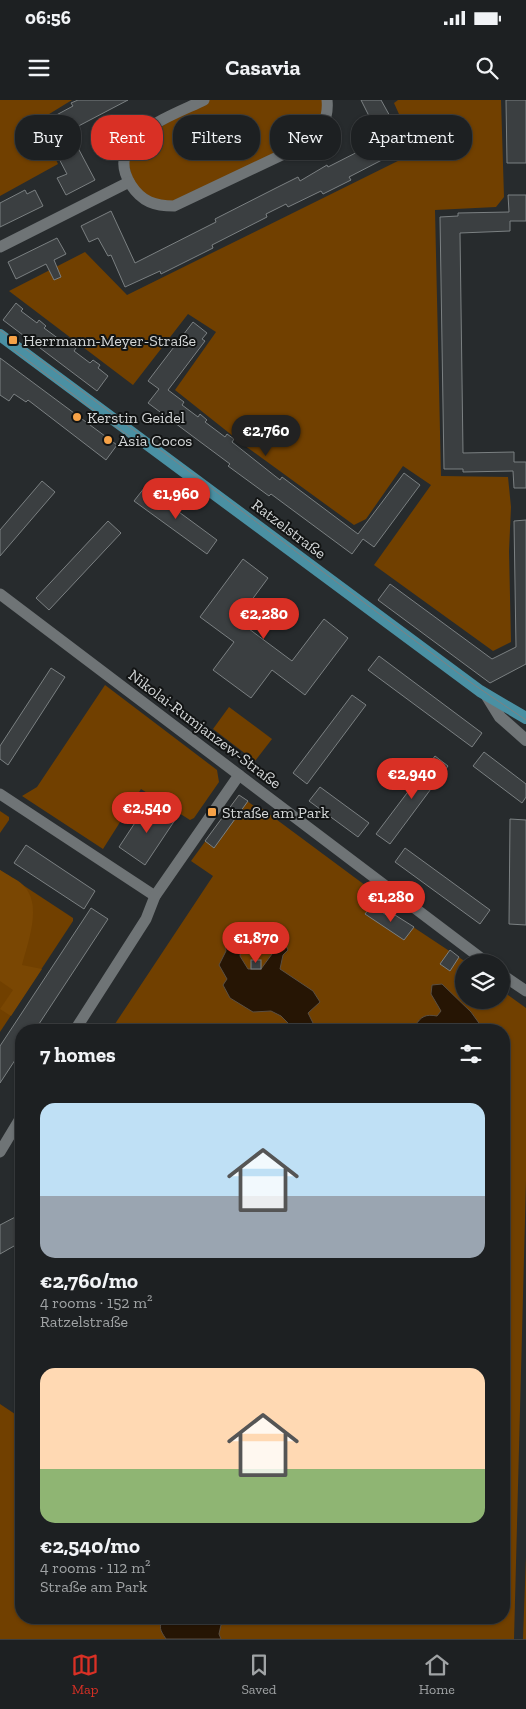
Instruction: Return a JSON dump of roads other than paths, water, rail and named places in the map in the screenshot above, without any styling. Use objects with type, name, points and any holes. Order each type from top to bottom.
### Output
[{"type":"main road","name":"Ratzelstraße","points":[[0,335],[487,696],[526,718]]},
{"type":"main road","name":"Ratzelstraße","points":[[487,696],[500,717],[526,740]]},
{"type":"main road","points":[[507,707],[526,705]]},
{"type":"street","points":[[204,100],[142,131],[133,140],[126,154],[126,168],[129,182],[145,200],[159,206],[174,206],[314,138],[325,122],[327,100]]},
{"type":"street","points":[[0,247],[129,182]]},
{"type":"street","name":"Nikolai-Rumjanzew-Straße","points":[[0,594],[475,954]]},
{"type":"street","points":[[79,1024],[146,919],[155,896],[239,775]]},
{"type":"street","points":[[0,794],[155,896]]},
{"type":"street","points":[[510,980],[524,989]]},
{"type":"street","points":[[0,1152],[15,1127]]},
{"type":"tram line","points":[[0,330],[473,684],[526,720]]},
{"type":"tram line","points":[[14,350],[130,437]]},
{"type":"place","name":"Herrmann-Meyer-Straße","points":[[13,340]]},
{"type":"place","name":"Kerstin Geidel","points":[[77,417]]},
{"type":"place","name":"Asia Cocos","points":[[108,440]]},
{"type":"place","name":"Straße am Park","points":[[212,812]]}]
